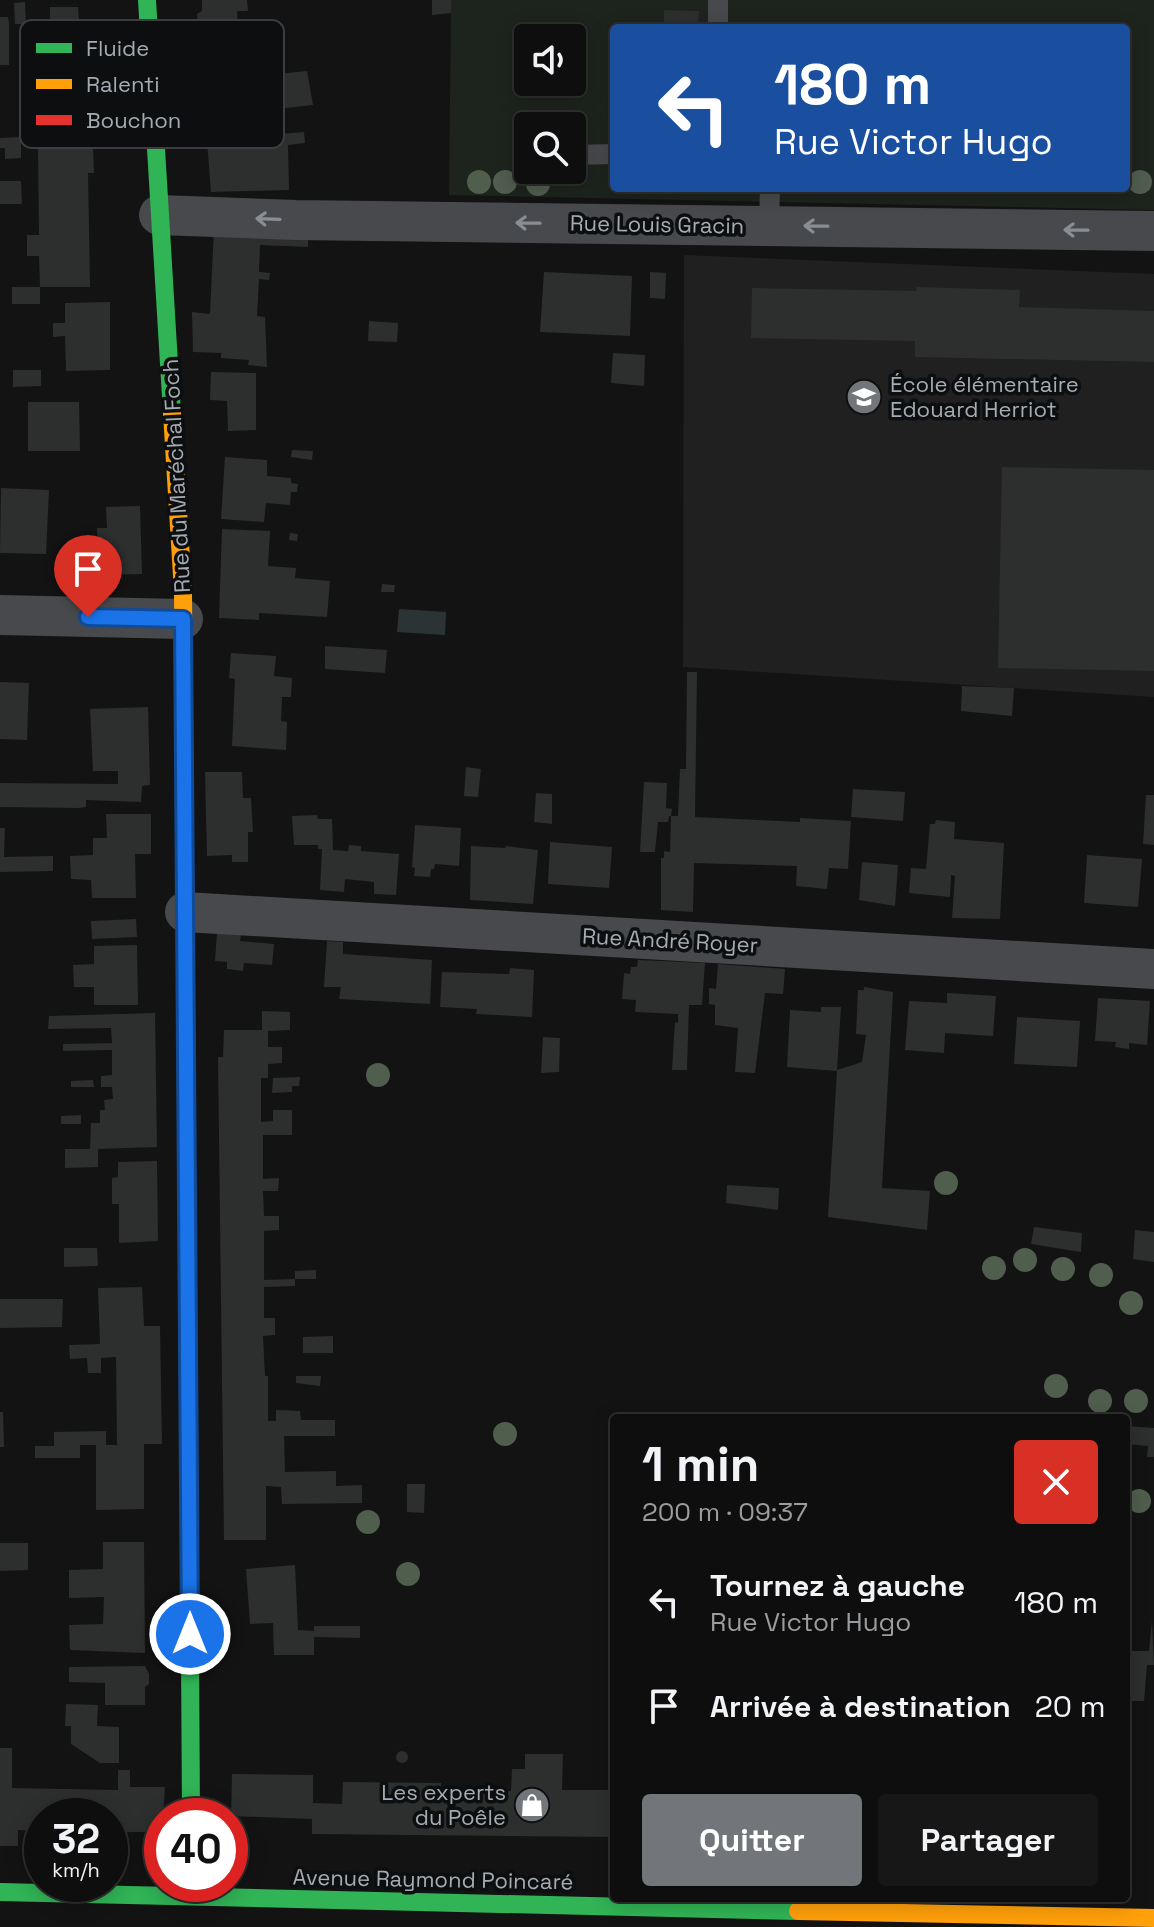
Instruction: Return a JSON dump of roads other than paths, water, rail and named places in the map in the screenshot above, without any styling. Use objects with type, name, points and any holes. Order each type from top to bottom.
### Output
[{"type":"street","name":"Rue du Maréchal Foch","points":[[147,0],[148,20]]},
{"type":"street","name":"Rue du Maréchal Foch","points":[[155,148],[183,619],[191,1798]]},
{"type":"street","name":"Rue Louis Gracin","points":[[159,215],[296,220],[770,207],[1154,231]]},
{"type":"street","points":[[0,615],[183,619]]},
{"type":"street","name":"Rue André Royer","points":[[185,912],[1154,969]]},
{"type":"street","name":"Avenue Raymond Poincaré","points":[[0,1892],[144,1892]]},
{"type":"street","name":"Avenue Raymond Poincaré","points":[[248,1893],[1154,1918]]},
{"type":"lane","points":[[718,0],[718,24]]},
{"type":"lane","points":[[586,155],[610,154]]},
{"type":"place","name":"École élémentaire Edouard Herriot","points":[[864,397]]},
{"type":"place","name":"Les experts du Poêle","points":[[532,1805]]}]
